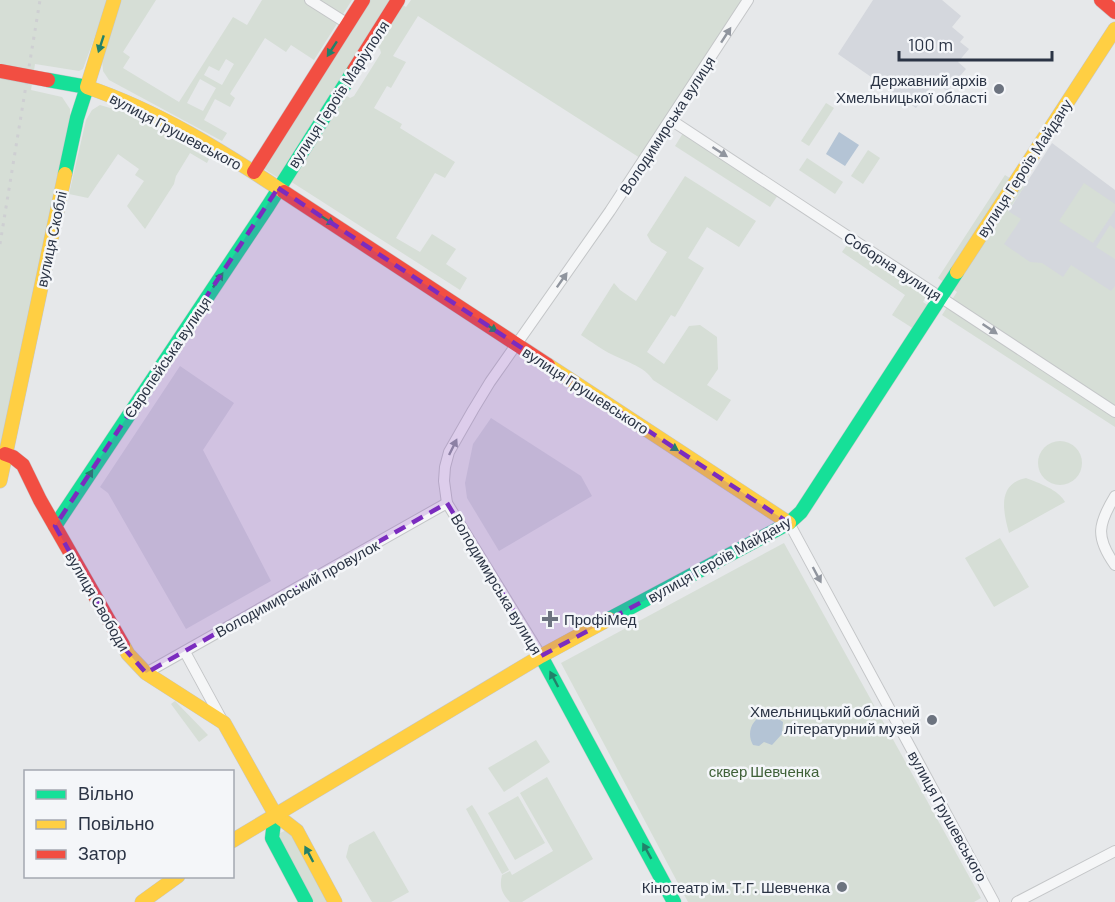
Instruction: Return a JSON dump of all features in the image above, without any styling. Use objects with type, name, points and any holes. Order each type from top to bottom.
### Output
[{"type":"street","name":"вулиця Скоблі","points":[[0,482],[4,454],[74,129],[114,0]]},
{"type":"street","points":[[310,0],[348,24]]},
{"type":"street","name":"вулиця Героїв Маріуполя","points":[[254,172],[363,0]]},
{"type":"street","name":"вулиця Героїв Маріуполя","points":[[278,188],[398,0]]},
{"type":"street","name":"Володимирська вулиця","points":[[675,902],[541,656],[447,503],[444,481],[449,452],[478,401],[610,211],[748,0]]},
{"type":"street","points":[[1101,0],[1115,12]]},
{"type":"street","name":"вулиця Героїв Майдану","points":[[234,839],[541,656],[789,524],[801,512],[1115,29]]},
{"type":"street","name":"вулиця Грушевського","points":[[0,71],[87,87],[126,101],[206,144],[254,172],[789,524],[994,902]]},
{"type":"street","name":"Соборна вулиця","points":[[671,120],[1115,412]]},
{"type":"street","name":"Європейська вулиця","points":[[55,526],[278,188]]},
{"type":"street","name":"вулиця Свободи","points":[[4,454],[13,457],[23,465],[123,647],[146,673],[224,723],[275,814],[297,831],[335,902]]},
{"type":"street","points":[[1115,496],[1102,518],[1100,527],[1101,538],[1115,565]]},
{"type":"street","name":"Володимирський провулок","points":[[146,673],[447,503]]},
{"type":"street","points":[[185,652],[224,723]]},
{"type":"street","name":"вулиця Свободи","points":[[275,814],[272,838],[306,902]]},
{"type":"street","points":[[1017,902],[1115,851]]},
{"type":"street","points":[[142,902],[175,878]]},
{"type":"highlighted area","points":[[278,188],[789,523],[541,656],[447,503],[146,673],[123,647],[55,526]]},
{"type":"shaded area","points":[[873,0],[942,0],[961,16],[952,27],[964,37],[960,42],[969,49],[958,62],[966,69],[947,91],[934,82],[916,108],[838,54]]},
{"type":"shaded area","points":[[1052,143],[1115,190],[1115,322],[990,240]]},
{"type":"shaded area","points":[[180,366],[234,403],[203,450],[271,581],[186,629],[108,493],[100,487]]},
{"type":"shaded area","points":[[491,418],[581,476],[592,496],[499,551],[467,498],[465,483],[473,444]]},
{"type":"green space","points":[[0,0],[108,0],[83,69],[79,71],[35,64],[31,90],[62,97],[70,109],[70,117],[0,457]]},
{"type":"green space","points":[[121,0],[156,0],[123,52],[130,57],[123,68],[179,102],[233,17],[247,25],[262,0],[352,0],[314,60],[291,45],[286,52],[265,38],[230,94],[235,98],[230,107],[215,99],[204,120],[227,133],[222,141],[109,80],[103,71],[102,60]],"holes":[[[226,59],[234,64],[222,85],[204,75],[209,66],[219,71]],[[200,79],[216,88],[203,111],[187,103]]]},
{"type":"green space","points":[[367,0],[394,0],[280,179],[261,167]]},
{"type":"green space","points":[[411,0],[742,0],[640,158],[418,16],[393,56],[406,62],[391,88],[387,86],[374,108],[402,124],[400,128],[455,162],[445,178],[435,173],[396,238],[420,252],[432,234],[456,249],[446,264],[467,278],[460,290],[290,181],[344,94],[350,98],[354,96],[381,53],[375,45],[401,4],[406,7]]},
{"type":"green space","points":[[826,103],[834,108],[809,146],[801,141]]},
{"type":"green space","points":[[100,105],[127,113],[209,159],[207,163],[190,153],[176,176],[174,184],[145,229],[127,206],[144,181],[135,175],[139,169],[118,154],[88,198],[69,194],[86,120],[92,110]]},
{"type":"green space","points":[[683,133],[778,195],[770,207],[675,146]]},
{"type":"green space","points":[[868,150],[880,158],[863,184],[851,176]]},
{"type":"green space","points":[[807,158],[843,182],[835,194],[799,170]]},
{"type":"green space","points":[[1005,175],[1024,187],[1008,211],[1021,219],[1004,244],[1030,262],[1042,263],[1063,277],[1071,265],[1111,291],[1115,286],[1115,427],[942,315],[957,292],[938,278]]},
{"type":"green space","points":[[685,176],[756,221],[739,247],[707,227],[688,258],[704,268],[675,317],[671,315],[647,352],[664,364],[689,326],[700,325],[717,337],[718,369],[707,385],[731,400],[717,421],[653,380],[641,368],[609,353],[581,335],[614,283],[636,301],[667,252],[651,242],[647,235]]},
{"type":"green space","points":[[1084,183],[1115,204],[1115,210],[1093,243],[1059,221]]},
{"type":"green space","points":[[1110,225],[1115,229],[1115,259],[1096,247]]},
{"type":"green space","points":[[849,242],[928,294],[923,302],[929,306],[914,329],[892,315],[905,295],[842,252]]},
{"type":"green space","points":[[1060,441],[1075,448],[1082,463],[1075,478],[1060,485],[1045,478],[1038,463],[1045,448]]},
{"type":"green space","points":[[1026,478],[1053,490],[1065,502],[1009,533],[1004,508],[1006,492],[1017,481]]},
{"type":"green space","points":[[1000,538],[1029,587],[994,607],[965,558]]},
{"type":"green space","name":"сквер Шевченка","points":[[784,543],[981,898],[974,902],[688,902],[561,663]]},
{"type":"green space","points":[[175,701],[208,735],[199,742],[171,704]]},
{"type":"green space","points":[[536,740],[550,762],[504,792],[488,768]]},
{"type":"green space","points":[[547,777],[593,859],[522,902],[510,902],[502,890],[502,875],[510,871],[512,875],[553,851],[520,793]]},
{"type":"green space","points":[[518,796],[545,843],[515,860],[488,813]]},
{"type":"green space","points":[[472,805],[509,870],[502,874],[466,809]]},
{"type":"green space","points":[[291,828],[329,902],[314,902],[278,834]]},
{"type":"green space","points":[[374,831],[409,892],[391,902],[372,902],[346,857],[349,845]]},
{"type":"water","points":[[839,132],[859,145],[845,166],[826,154]]},
{"type":"water","points":[[770,713],[783,722],[782,734],[772,745],[764,742],[759,746],[753,745],[750,734],[752,725],[759,717]]},
{"type":"railway","points":[[0,244],[40,0]]},
{"type":"traffic: fast","points":[[55,526],[268,206],[354,70]]},
{"type":"traffic: fast","points":[[48,80],[87,87],[77,118],[65,174]]},
{"type":"traffic: fast","points":[[609,619],[789,523],[801,512],[957,272]]},
{"type":"traffic: fast","points":[[541,656],[674,902]]},
{"type":"traffic: fast","points":[[275,814],[272,838],[306,902]]},
{"type":"traffic: slow","points":[[114,0],[87,87],[139,108],[189,133],[284,192]]},
{"type":"traffic: slow","points":[[957,272],[1115,29]]},
{"type":"traffic: slow","points":[[0,481],[65,174]]},
{"type":"traffic: slow","points":[[548,365],[789,523]]},
{"type":"traffic: slow","points":[[234,840],[541,656],[609,619]]},
{"type":"traffic: slow","points":[[123,645],[128,654],[146,673],[224,723],[275,814],[297,831],[335,902]]},
{"type":"traffic: slow","points":[[142,902],[175,878]]},
{"type":"traffic: jam","points":[[254,172],[363,0]]},
{"type":"traffic: jam","points":[[354,70],[398,0]]},
{"type":"traffic: jam","points":[[1101,0],[1115,12]]},
{"type":"traffic: jam","points":[[0,71],[48,80]]},
{"type":"traffic: jam","points":[[284,192],[548,365]]},
{"type":"traffic: jam","points":[[5,454],[23,465],[40,500],[123,645]]},
{"type":"place","name":"Державний архів Хмельницької області","points":[[999,89]]},
{"type":"place","name":"ПрофіМед","points":[[550,619]]},
{"type":"place","name":"Хмельницький обласний літературний музей","points":[[932,720]]},
{"type":"place","name":"Кінотеатр ім. Т.Г. Шевченка","points":[[842,887]]}]
